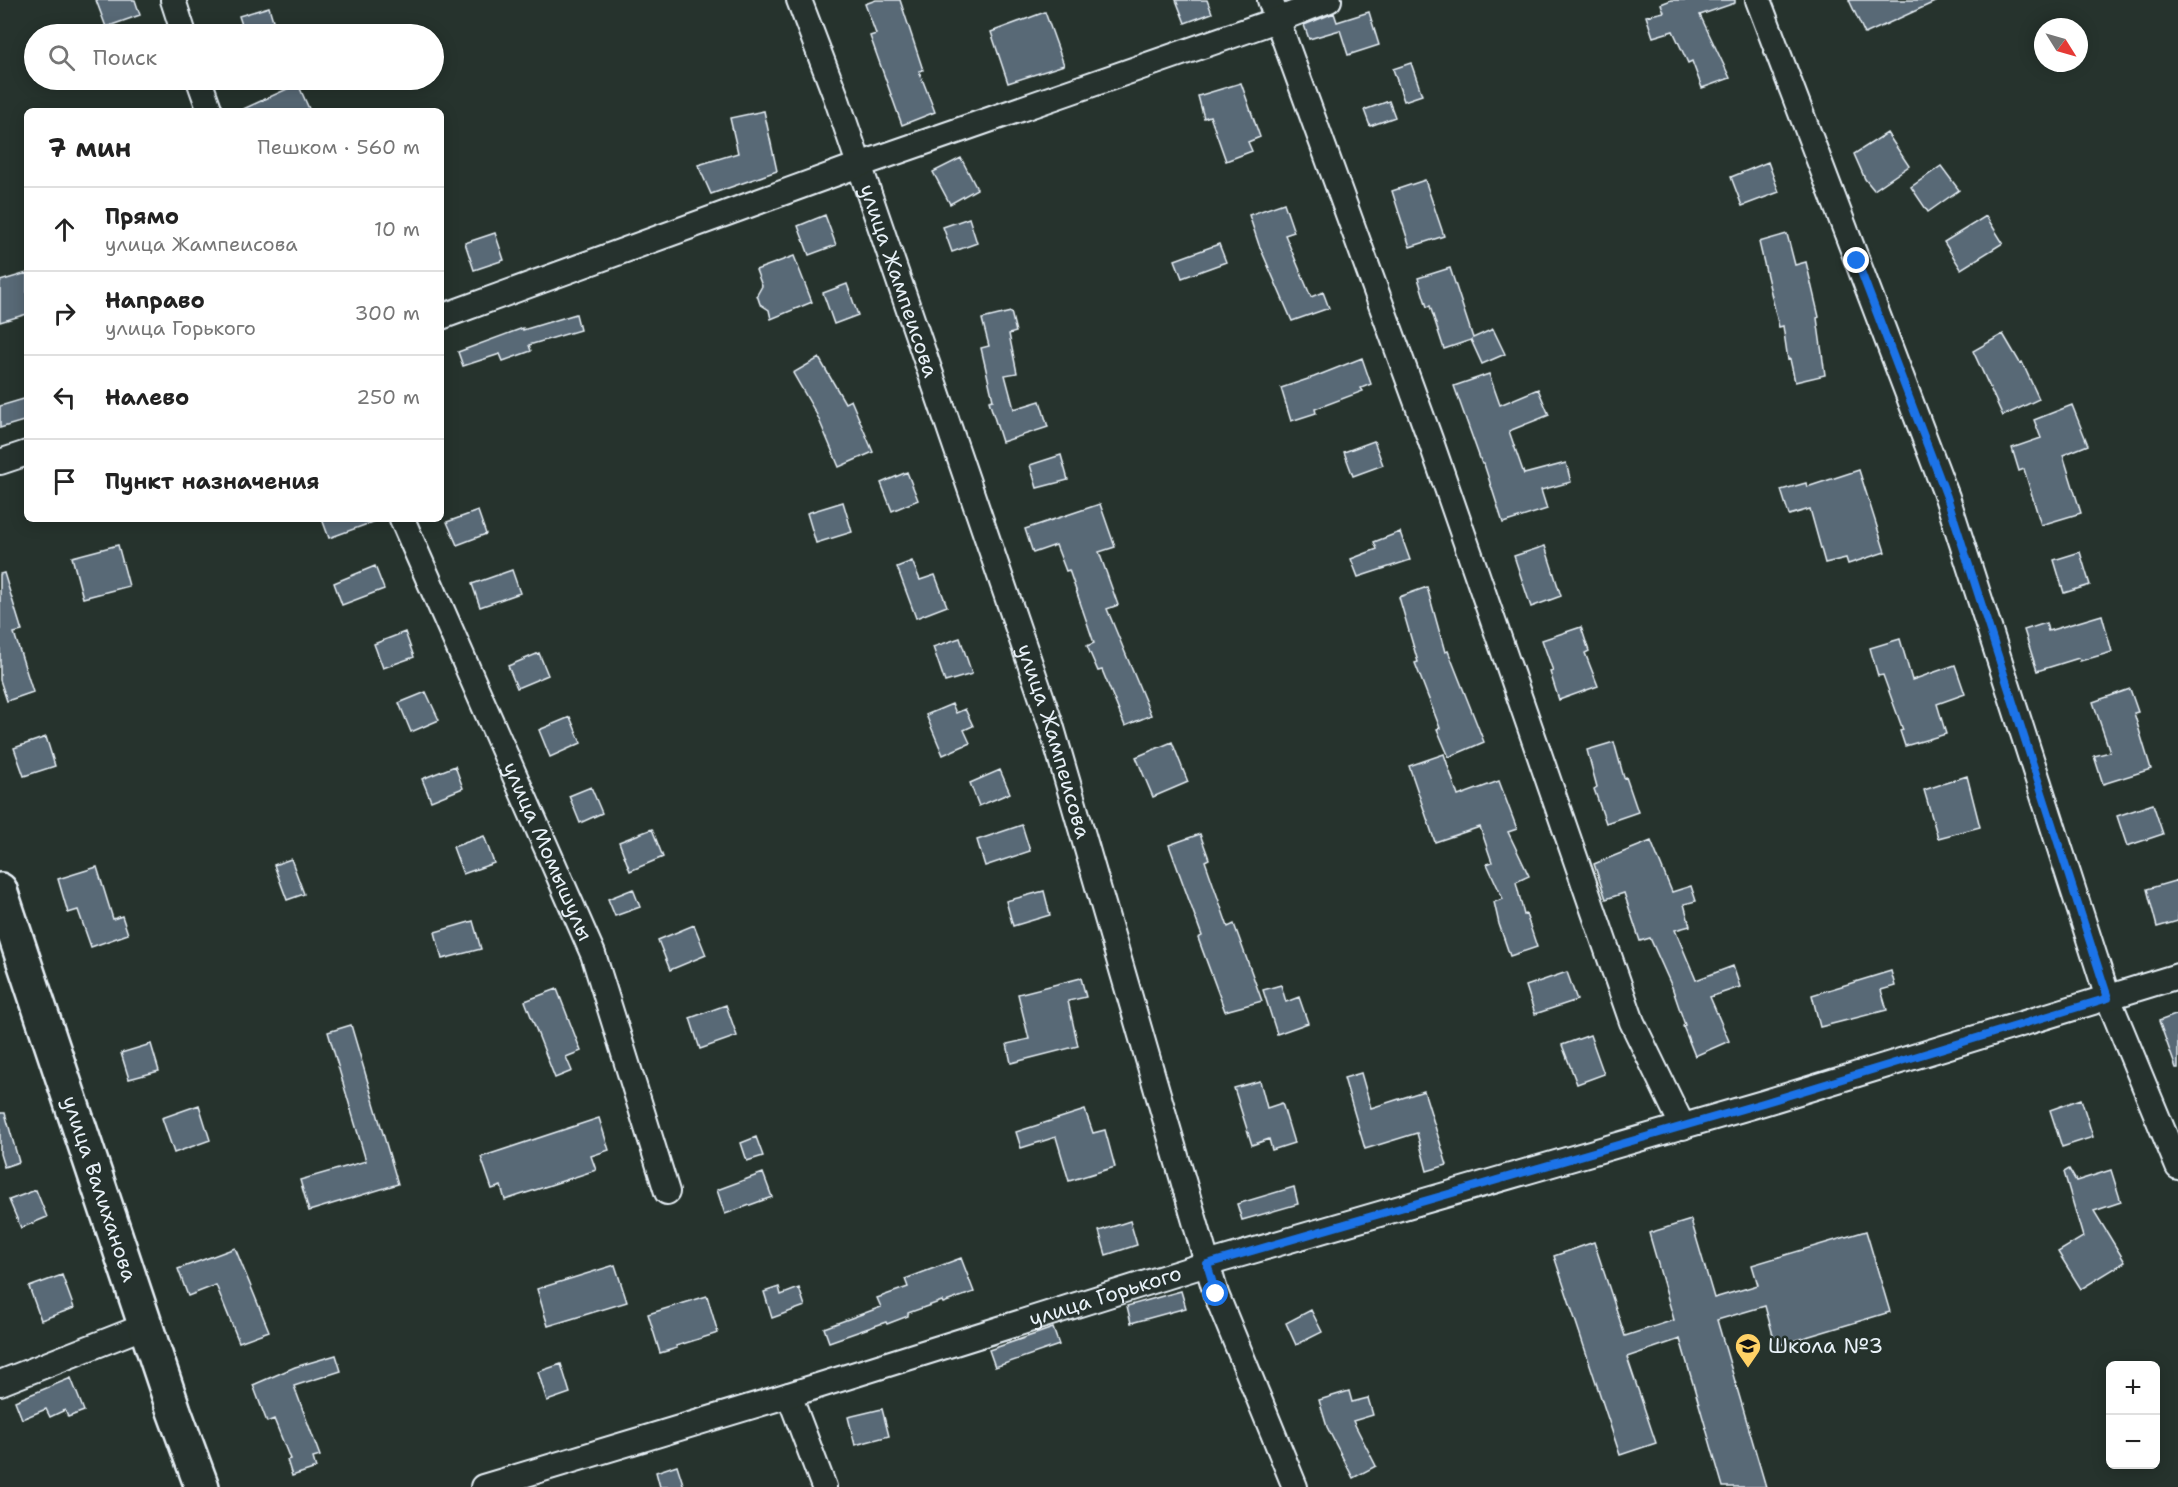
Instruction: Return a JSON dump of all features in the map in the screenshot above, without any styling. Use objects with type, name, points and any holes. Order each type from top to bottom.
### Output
[{"type":"main road","name":"улица Валиханова","points":[[0,890],[145,1326],[202,1487]]},
{"type":"street","points":[[173,0],[181,24]]},
{"type":"street","name":"улица Жампеисова","points":[[799,0],[836,97],[1051,725],[1216,1294],[1295,1487]]},
{"type":"street","points":[[444,316],[859,165],[1273,10],[1329,0]]},
{"type":"street","points":[[1758,0],[1947,497],[2108,998],[2178,1167]]},
{"type":"street","points":[[1273,10],[1430,439],[1632,1022],[1683,1127]]},
{"type":"street","points":[[203,90],[209,108]]},
{"type":"street","points":[[0,462],[24,454]]},
{"type":"street","name":"улица Момышулы","points":[[403,522],[593,954],[667,1192]]},
{"type":"street","name":"улица Горького","points":[[483,1487],[789,1395],[1207,1264],[1683,1127],[2178,976]]},
{"type":"street","points":[[0,1383],[145,1326]]},
{"type":"street","points":[[789,1395],[824,1487]]},
{"type":"building","points":[[96,0],[135,0],[140,15],[114,24],[105,24]]},
{"type":"building","points":[[876,0],[900,0],[923,70],[919,71],[935,112],[902,125],[870,36],[876,34],[865,4]]},
{"type":"building","points":[[1176,0],[1207,0],[1212,13],[1185,23]]},
{"type":"building","points":[[1671,0],[1735,0],[1735,3],[1700,15],[1730,78],[1702,88],[1692,61],[1688,63],[1673,31],[1653,37],[1646,16],[1664,12],[1661,4]]},
{"type":"building","points":[[1849,0],[1939,0],[1865,34]]},
{"type":"building","points":[[269,7],[274,24],[242,24],[239,16]]},
{"type":"building","points":[[1045,12],[1064,65],[1008,83],[991,32]]},
{"type":"building","points":[[1369,12],[1379,45],[1348,55],[1340,30],[1309,39],[1304,25],[1334,13],[1337,22]]},
{"type":"building","points":[[1411,63],[1422,95],[1404,101],[1393,69]]},
{"type":"building","points":[[1241,83],[1260,137],[1248,142],[1252,151],[1226,161],[1210,116],[1204,118],[1198,96]]},
{"type":"building","points":[[285,90],[301,90],[309,108],[246,108]]},
{"type":"building","points":[[1389,101],[1395,117],[1370,126],[1364,110]]},
{"type":"building","points":[[764,111],[777,171],[711,194],[698,165],[738,153],[730,118]]},
{"type":"building","points":[[1887,133],[1909,166],[1874,190],[1865,179],[1854,154]]},
{"type":"building","points":[[961,158],[977,189],[950,204],[933,172]]},
{"type":"building","points":[[1768,162],[1779,192],[1742,206],[1731,177]]},
{"type":"building","points":[[1941,166],[1959,190],[1928,212],[1911,187]]},
{"type":"building","points":[[1425,180],[1444,236],[1410,247],[1392,191]]},
{"type":"building","points":[[1284,203],[1294,232],[1285,235],[1311,297],[1323,292],[1329,308],[1292,321],[1259,245],[1249,215]]},
{"type":"building","points":[[825,215],[836,245],[809,255],[798,226]]},
{"type":"building","points":[[1986,216],[2003,243],[1961,269],[1944,242]]},
{"type":"building","points":[[969,218],[977,243],[952,252],[943,227]]},
{"type":"building","points":[[495,233],[504,260],[474,270],[465,243]]},
{"type":"building","points":[[1787,234],[1795,265],[1806,262],[1819,317],[1817,318],[1825,375],[1795,382],[1790,359],[1788,360],[1783,326],[1779,327],[1759,242]]},
{"type":"building","points":[[1219,244],[1226,262],[1182,278],[1175,260]]},
{"type":"building","points":[[794,256],[812,302],[771,319],[769,310],[760,304],[757,295],[762,286],[756,270]]},
{"type":"building","points":[[1450,268],[1473,338],[1493,329],[1505,354],[1482,364],[1471,340],[1444,349],[1418,278]]},
{"type":"building","points":[[24,274],[24,315],[0,322],[0,281]]},
{"type":"building","points":[[847,284],[858,315],[834,324],[823,293]]},
{"type":"building","points":[[1011,312],[1016,332],[1009,334],[1017,373],[1005,375],[1014,409],[1040,401],[1048,427],[1002,442],[989,401],[993,400],[981,348],[989,346],[982,319]]},
{"type":"building","points":[[576,314],[580,330],[529,345],[531,351],[503,361],[500,354],[463,366],[458,352],[523,328],[523,330]]},
{"type":"building","points":[[2003,334],[2020,363],[2022,362],[2039,399],[2003,416],[1973,351]]},
{"type":"building","points":[[819,358],[845,403],[851,400],[873,452],[839,467],[817,415],[793,373]]},
{"type":"building","points":[[1362,358],[1371,384],[1361,388],[1363,391],[1315,409],[1316,413],[1291,421],[1281,388]]},
{"type":"building","points":[[1489,374],[1500,405],[1538,389],[1549,415],[1509,431],[1524,474],[1566,463],[1571,482],[1541,490],[1547,509],[1503,523],[1484,464],[1482,464],[1454,386]]},
{"type":"building","points":[[24,399],[24,421],[0,428],[0,406]]},
{"type":"building","points":[[2072,405],[2088,445],[2063,455],[2081,513],[2041,525],[2024,469],[2019,471],[2012,448],[2041,438],[2034,420]]},
{"type":"building","points":[[1374,441],[1383,465],[1353,476],[1344,452]]},
{"type":"building","points":[[1061,455],[1068,480],[1037,488],[1030,465]]},
{"type":"building","points":[[1859,470],[1885,552],[1848,564],[1846,558],[1825,563],[1810,509],[1789,515],[1781,490],[1806,483],[1807,487]]},
{"type":"building","points":[[907,472],[918,500],[892,511],[881,483]]},
{"type":"building","points":[[843,502],[852,532],[816,543],[807,513]]},
{"type":"building","points":[[1100,504],[1115,547],[1099,552],[1118,605],[1107,609],[1151,715],[1125,726],[1102,670],[1098,671],[1087,646],[1094,643],[1069,570],[1066,571],[1056,545],[1033,553],[1025,529]]},
{"type":"building","points":[[478,511],[486,534],[457,545],[447,522]]},
{"type":"building","points":[[323,522],[373,522],[329,538]]},
{"type":"building","points":[[1400,532],[1410,560],[1358,577],[1351,559],[1377,549],[1374,542]]},
{"type":"building","points":[[118,545],[129,586],[83,598],[72,557]]},
{"type":"building","points":[[1545,546],[1561,596],[1531,607],[1514,556]]},
{"type":"building","points":[[2080,552],[2090,585],[2064,593],[2054,560]]},
{"type":"building","points":[[912,561],[920,580],[935,575],[947,606],[916,618],[897,567]]},
{"type":"building","points":[[375,566],[384,589],[342,605],[334,583]]},
{"type":"building","points":[[512,570],[520,593],[480,607],[472,584]]},
{"type":"building","points":[[4,573],[22,631],[14,633],[33,692],[7,701],[0,680],[0,574]]},
{"type":"building","points":[[1427,587],[1445,652],[1448,651],[1484,742],[1449,757],[1415,663],[1418,662],[1399,597]]},
{"type":"building","points":[[2102,615],[2112,652],[2080,661],[2079,658],[2037,671],[2024,630],[2046,623],[2048,631]]},
{"type":"building","points":[[1581,627],[1589,651],[1585,653],[1598,686],[1559,700],[1550,672],[1553,671],[1542,640]]},
{"type":"building","points":[[405,632],[414,657],[383,668],[374,644]]},
{"type":"building","points":[[960,638],[972,674],[945,682],[933,647]]},
{"type":"building","points":[[1900,639],[1912,680],[1955,665],[1965,694],[1937,704],[1946,734],[1905,746],[1900,731],[1903,730],[1883,675],[1878,676],[1870,648]]},
{"type":"building","points":[[539,653],[548,675],[517,688],[508,666]]},
{"type":"building","points":[[2130,689],[2138,712],[2134,713],[2151,769],[2103,784],[2094,756],[2110,752],[2093,702]]},
{"type":"building","points":[[426,692],[439,720],[411,732],[399,703]]},
{"type":"building","points":[[952,704],[956,713],[965,709],[973,726],[964,730],[970,743],[943,755],[926,715]]},
{"type":"building","points":[[570,717],[581,743],[550,757],[539,730]]},
{"type":"building","points":[[46,737],[55,766],[24,776],[14,748]]},
{"type":"building","points":[[1172,742],[1188,782],[1153,797],[1136,757]]},
{"type":"building","points":[[1614,742],[1624,778],[1626,777],[1638,812],[1606,823],[1594,789],[1597,787],[1587,750]]},
{"type":"building","points":[[1444,754],[1458,796],[1499,781],[1517,829],[1508,832],[1529,876],[1516,882],[1524,915],[1526,914],[1537,947],[1510,956],[1494,902],[1503,899],[1487,864],[1492,862],[1480,827],[1435,842],[1409,766]]},
{"type":"building","points":[[455,766],[463,788],[431,801],[422,779]]},
{"type":"building","points":[[1000,770],[1010,793],[979,806],[970,783]]},
{"type":"building","points":[[1967,776],[1980,827],[1938,838],[1924,790]]},
{"type":"building","points":[[591,787],[602,813],[580,823],[569,796]]},
{"type":"building","points":[[2153,804],[2163,834],[2127,846],[2117,816]]},
{"type":"building","points":[[1022,825],[1030,851],[985,866],[977,840]]},
{"type":"building","points":[[652,829],[663,857],[630,871],[619,842]]},
{"type":"building","points":[[1200,834],[1209,859],[1205,861],[1228,927],[1234,924],[1262,1001],[1225,1011],[1198,938],[1202,936],[1169,845]]},
{"type":"building","points":[[484,836],[494,863],[463,874],[453,847]]},
{"type":"building","points":[[1651,841],[1672,892],[1691,886],[1696,901],[1684,904],[1690,926],[1675,930],[1696,980],[1733,966],[1740,987],[1710,997],[1729,1041],[1695,1056],[1683,1026],[1685,1025],[1672,987],[1650,938],[1640,941],[1624,893],[1606,899],[1594,864]]},
{"type":"building","points":[[291,859],[304,894],[287,900],[274,865]]},
{"type":"building","points":[[97,867],[113,919],[122,916],[128,934],[91,947],[78,910],[68,913],[58,879]]},
{"type":"building","points":[[2178,880],[2178,921],[2157,927],[2147,889]]},
{"type":"building","points":[[633,889],[640,907],[615,916],[608,899]]},
{"type":"building","points":[[1044,891],[1050,915],[1013,926],[1006,901]]},
{"type":"building","points":[[473,921],[481,949],[442,959],[435,932]]},
{"type":"building","points":[[694,925],[706,955],[670,970],[658,940]]},
{"type":"building","points":[[1891,971],[1895,986],[1881,990],[1887,1010],[1820,1027],[1812,995]]},
{"type":"building","points":[[1567,972],[1577,1000],[1535,1014],[1526,986]]},
{"type":"building","points":[[1081,978],[1086,997],[1068,1001],[1078,1046],[1011,1063],[1007,1044],[1029,1039],[1018,994]]},
{"type":"building","points":[[1281,985],[1286,1002],[1299,997],[1308,1023],[1277,1034],[1263,990]]},
{"type":"building","points":[[557,989],[581,1051],[566,1057],[572,1071],[555,1078],[525,1001]]},
{"type":"building","points":[[726,1005],[737,1036],[700,1049],[690,1018]]},
{"type":"building","points":[[2178,1014],[2178,1068],[2176,1068],[2159,1021]]},
{"type":"building","points":[[351,1025],[398,1184],[309,1211],[300,1180],[366,1161],[328,1032]]},
{"type":"building","points":[[1590,1035],[1604,1074],[1577,1084],[1562,1045]]},
{"type":"building","points":[[151,1044],[159,1071],[129,1079],[121,1053]]},
{"type":"building","points":[[1361,1073],[1371,1108],[1424,1091],[1447,1165],[1427,1171],[1417,1133],[1365,1149],[1344,1078]]},
{"type":"building","points":[[1260,1081],[1267,1108],[1282,1103],[1294,1143],[1272,1150],[1269,1139],[1252,1145],[1234,1088]]},
{"type":"building","points":[[2081,1099],[2093,1137],[2062,1147],[2050,1110]]},
{"type":"building","points":[[199,1105],[210,1140],[174,1153],[162,1118]]},
{"type":"building","points":[[1085,1110],[1093,1133],[1105,1130],[1115,1167],[1069,1181],[1056,1137],[1021,1148],[1016,1132]]},
{"type":"building","points":[[0,1113],[5,1113],[19,1162],[4,1167],[0,1154]]},
{"type":"building","points":[[599,1118],[609,1150],[591,1156],[596,1170],[505,1200],[501,1186],[492,1189],[481,1157]]},
{"type":"building","points":[[756,1137],[763,1156],[747,1161],[741,1143]]},
{"type":"building","points":[[2069,1169],[2076,1181],[2111,1170],[2121,1202],[2094,1211],[2125,1262],[2081,1289],[2058,1252],[2083,1237],[2064,1172]]},
{"type":"building","points":[[763,1173],[772,1197],[725,1214],[717,1190]]},
{"type":"building","points":[[1294,1187],[1298,1204],[1242,1220],[1237,1204]]},
{"type":"building","points":[[36,1190],[47,1217],[21,1228],[9,1200]]},
{"type":"building","points":[[1691,1220],[1714,1298],[1758,1285],[1752,1265],[1866,1231],[1890,1312],[1776,1346],[1765,1306],[1717,1320],[1766,1487],[1723,1487],[1680,1339],[1627,1357],[1656,1443],[1620,1455],[1554,1256],[1594,1242],[1625,1336],[1674,1320],[1649,1233]]},
{"type":"building","points":[[1130,1221],[1137,1245],[1106,1255],[1099,1231]]},
{"type":"building","points":[[235,1248],[269,1331],[239,1342],[216,1285],[188,1296],[178,1269]]},
{"type":"building","points":[[961,1258],[974,1292],[943,1303],[942,1301],[908,1313],[908,1316],[887,1324],[886,1322],[829,1342],[824,1328],[881,1307],[877,1298],[908,1287],[905,1279]]},
{"type":"building","points":[[615,1265],[627,1302],[548,1326],[537,1289]]},
{"type":"building","points":[[62,1275],[74,1308],[41,1320],[29,1287]]},
{"type":"building","points":[[779,1287],[781,1295],[799,1288],[805,1306],[772,1318],[764,1292]]},
{"type":"building","points":[[1181,1291],[1186,1308],[1131,1323],[1127,1306]]},
{"type":"building","points":[[707,1296],[718,1333],[660,1353],[648,1314]]},
{"type":"building","points":[[1311,1310],[1322,1332],[1296,1345],[1286,1323]]},
{"type":"building","points":[[1053,1328],[1059,1345],[995,1367],[989,1350]]},
{"type":"building","points":[[336,1355],[341,1371],[294,1386],[320,1456],[313,1458],[316,1468],[292,1476],[287,1460],[290,1459],[274,1419],[267,1422],[253,1385],[295,1367]]},
{"type":"building","points":[[561,1364],[570,1393],[547,1401],[538,1372]]},
{"type":"building","points":[[71,1378],[84,1411],[68,1417],[65,1410],[50,1417],[46,1409],[22,1419],[15,1401]]},
{"type":"building","points":[[1349,1391],[1352,1402],[1368,1398],[1373,1415],[1353,1421],[1376,1466],[1353,1478],[1327,1427],[1319,1400]]},
{"type":"building","points":[[882,1409],[889,1436],[855,1445],[848,1417]]},
{"type":"building","points":[[677,1465],[684,1487],[660,1487],[656,1472]]},
{"type":"place","name":"Школа №3","points":[[1748,1369]]},
{"type":"route","points":[[1216,1294],[1207,1264],[1763,1103],[2108,998],[1947,497],[1857,261]]}]
